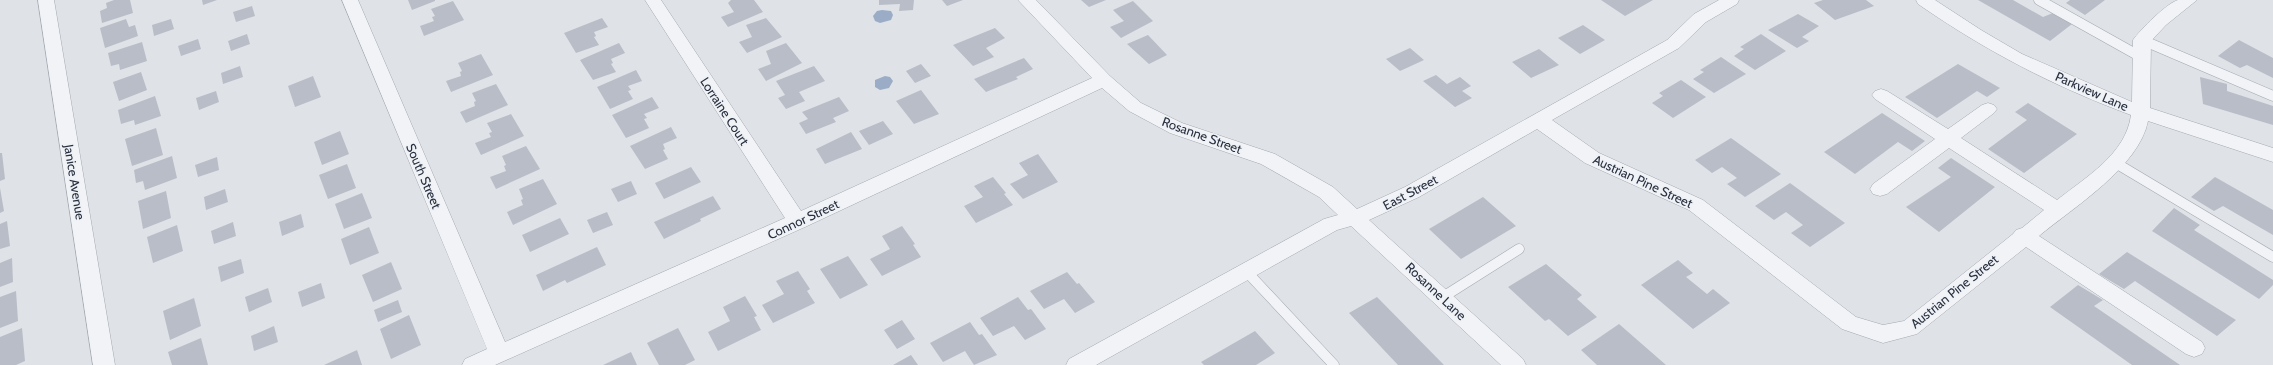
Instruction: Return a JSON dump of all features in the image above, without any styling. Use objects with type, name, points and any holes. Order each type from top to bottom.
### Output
[{"type":"street","name":"Janice Avenue","points":[[46,0],[104,365]]},
{"type":"street","name":"South Street","points":[[350,0],[499,353]]},
{"type":"street","name":"Lorraine Court","points":[[653,0],[798,222]]},
{"type":"street","name":"Rosanne Street","points":[[1026,0],[1104,80],[1135,107],[1189,133],[1268,159],[1287,168],[1326,192],[1356,218]]},
{"type":"street","name":"East Street","points":[[1077,365],[1331,224],[1356,218],[1388,205],[1673,44],[1700,18],[1731,0]]},
{"type":"street","name":"Parkview Lane","points":[[1924,0],[1981,38],[2011,54],[2140,112],[2273,155]]},
{"type":"street","points":[[2141,49],[2160,21],[2189,0]]},
{"type":"street","name":"Austrian Pine Street","points":[[1538,120],[1592,158],[1657,186],[1696,205],[1850,323],[1883,334],[1910,328],[2023,235],[2098,178],[2134,140],[2140,112],[2141,49]]},
{"type":"street","name":"Connor Street","points":[[473,365],[676,277],[798,222],[1104,80]]},
{"type":"street","points":[[1881,94],[2058,209]]},
{"type":"street","points":[[1880,189],[1988,109]]},
{"type":"street","name":"Rosanne Lane","points":[[1356,218],[1515,365]]},
{"type":"street","points":[[2023,235],[2194,348]]},
{"type":"lane","points":[[2039,0],[2141,49],[2273,96]]},
{"type":"lane","points":[[2114,162],[2273,257]]},
{"type":"lane","points":[[1442,297],[1519,249]]},
{"type":"lane","points":[[1246,271],[1334,365]]},
{"type":"water","points":[[877,11],[891,11],[893,15],[891,20],[880,23],[875,21],[873,16]]},
{"type":"water","points":[[885,76],[890,77],[893,81],[889,88],[880,90],[875,87],[875,80]]},
{"type":"building","points":[[114,0],[130,0],[133,13],[102,23],[100,11],[107,8],[106,3]]},
{"type":"building","points":[[202,0],[217,0],[203,5]]},
{"type":"building","points":[[408,0],[435,0],[435,1],[412,10]]},
{"type":"building","points":[[731,0],[754,0],[763,12],[728,27],[721,17],[734,12],[728,3]]},
{"type":"building","points":[[879,0],[914,0],[913,10],[899,11],[900,4],[879,5]]},
{"type":"building","points":[[942,0],[963,0],[947,6]]},
{"type":"building","points":[[1081,0],[1106,0],[1089,7]]},
{"type":"building","points":[[1601,0],[1653,0],[1625,16]]},
{"type":"building","points":[[1823,0],[1866,0],[1874,6],[1835,20],[1814,3]]},
{"type":"building","points":[[1978,0],[2013,0],[2043,17],[2053,13],[2072,24],[2050,41]]},
{"type":"building","points":[[2070,0],[2105,0],[2085,15],[2066,3]]},
{"type":"building","points":[[453,1],[464,20],[424,36],[420,26],[434,21],[432,17],[435,16],[431,9]]},
{"type":"building","points":[[1133,1],[1153,21],[1121,38],[1110,27],[1124,21],[1113,10]]},
{"type":"building","points":[[252,6],[255,16],[236,22],[233,12]]},
{"type":"building","points":[[1798,14],[1819,26],[1802,37],[1809,41],[1797,48],[1768,30]]},
{"type":"building","points":[[602,18],[608,27],[594,32],[596,36],[594,37],[599,45],[576,53],[564,33]]},
{"type":"building","points":[[766,18],[782,37],[747,53],[739,42],[752,37],[746,25]]},
{"type":"building","points":[[126,19],[129,27],[135,25],[138,36],[105,48],[100,28]]},
{"type":"building","points":[[171,19],[174,29],[154,36],[152,25]]},
{"type":"building","points":[[1583,25],[1605,40],[1580,54],[1558,38]]},
{"type":"building","points":[[995,28],[1005,38],[986,48],[994,57],[973,66],[953,45]]},
{"type":"building","points":[[247,34],[250,44],[231,51],[228,41]]},
{"type":"building","points":[[1761,34],[1786,51],[1755,70],[1734,56],[1744,49],[1740,47]]},
{"type":"building","points":[[1148,35],[1167,55],[1149,64],[1127,44]]},
{"type":"building","points":[[198,39],[201,49],[181,56],[178,46]]},
{"type":"building","points":[[2239,40],[2273,58],[2273,78],[2247,65],[2240,68],[2218,56]]},
{"type":"building","points":[[142,42],[147,61],[120,70],[119,64],[111,66],[108,53]]},
{"type":"building","points":[[619,43],[625,53],[611,59],[613,63],[611,64],[616,72],[593,80],[580,60]]},
{"type":"building","points":[[786,43],[802,63],[766,81],[758,69],[771,64],[766,51]]},
{"type":"building","points":[[1410,48],[1424,60],[1400,71],[1386,59]]},
{"type":"building","points":[[1539,49],[1559,65],[1531,78],[1512,62]]},
{"type":"building","points":[[481,54],[493,75],[451,92],[446,81],[461,76],[460,72],[462,71],[458,63]]},
{"type":"building","points":[[1721,57],[1746,74],[1714,93],[1693,79],[1704,72],[1700,70]]},
{"type":"building","points":[[1024,58],[1033,69],[1016,77],[1018,79],[986,92],[974,79]]},
{"type":"building","points":[[921,64],[931,76],[915,83],[906,71]]},
{"type":"building","points":[[1958,64],[2000,88],[1987,97],[1977,91],[1937,118],[1905,97]]},
{"type":"building","points":[[240,66],[243,77],[223,84],[221,73]]},
{"type":"building","points":[[814,66],[825,81],[799,92],[805,101],[786,109],[778,98],[785,95],[776,81]]},
{"type":"building","points":[[636,70],[642,81],[628,86],[631,90],[628,91],[633,99],[610,109],[597,87]]},
{"type":"building","points":[[141,72],[147,90],[119,101],[113,82]]},
{"type":"building","points":[[1436,75],[1447,84],[1460,77],[1471,86],[1462,91],[1472,98],[1455,107],[1423,81]]},
{"type":"building","points":[[313,76],[321,97],[295,107],[288,86]]},
{"type":"building","points":[[2200,77],[2227,84],[2227,91],[2273,106],[2273,125],[2203,104]]},
{"type":"building","points":[[1681,80],[1706,97],[1673,118],[1652,103],[1663,96],[1659,93]]},
{"type":"building","points":[[496,84],[508,105],[466,123],[460,112],[475,106],[474,102],[476,101],[472,93]]},
{"type":"building","points":[[921,90],[939,114],[914,124],[896,101]]},
{"type":"building","points":[[216,91],[219,102],[199,110],[196,98]]},
{"type":"building","points":[[155,96],[161,116],[135,125],[134,120],[121,124],[118,110]]},
{"type":"building","points":[[652,97],[659,108],[644,114],[647,118],[644,119],[649,128],[626,138],[612,115]]},
{"type":"building","points":[[839,97],[849,111],[833,118],[836,122],[806,134],[799,123],[808,119],[802,112]]},
{"type":"building","points":[[2028,103],[2077,134],[2024,173],[1988,149],[2027,120],[2015,112]]},
{"type":"building","points":[[1882,113],[1925,141],[1912,151],[1898,142],[1855,174],[1824,152]]},
{"type":"building","points":[[511,114],[524,136],[481,155],[475,143],[491,137],[489,133],[492,132],[487,123]]},
{"type":"building","points":[[883,121],[893,134],[869,145],[859,131]]},
{"type":"building","points":[[671,127],[677,138],[663,144],[665,149],[663,150],[668,159],[645,169],[630,146]]},
{"type":"building","points":[[156,128],[163,155],[132,166],[125,139]]},
{"type":"building","points":[[340,131],[349,154],[322,165],[314,142]]},
{"type":"building","points":[[851,132],[862,149],[825,164],[816,149]]},
{"type":"building","points":[[1731,138],[1781,174],[1745,197],[1727,184],[1737,178],[1722,167],[1712,173],[1695,160]]},
{"type":"building","points":[[526,146],[540,169],[496,189],[490,177],[506,171],[504,166],[506,165],[502,156]]},
{"type":"building","points":[[0,153],[2,153],[5,179],[0,181]]},
{"type":"building","points":[[1038,154],[1058,182],[1023,199],[1010,184],[1028,175],[1019,163]]},
{"type":"building","points":[[172,156],[177,178],[145,190],[143,181],[136,183],[134,170]]},
{"type":"building","points":[[217,157],[219,170],[198,177],[195,165]]},
{"type":"building","points":[[1951,158],[1995,187],[1939,232],[1906,207],[1951,177],[1938,168]]},
{"type":"building","points":[[347,164],[356,188],[328,199],[319,175]]},
{"type":"building","points":[[691,167],[701,182],[664,199],[655,183]]},
{"type":"building","points":[[993,177],[1006,193],[1004,194],[1013,205],[976,223],[964,206],[983,197],[974,186]]},
{"type":"building","points":[[2215,177],[2273,210],[2273,235],[2223,206],[2214,211],[2191,197]]},
{"type":"building","points":[[543,179],[557,204],[513,225],[507,212],[523,205],[521,200],[523,199],[519,189]]},
{"type":"building","points":[[631,181],[637,194],[618,202],[611,189]]},
{"type":"building","points":[[1790,183],[1845,223],[1810,247],[1791,233],[1803,225],[1786,212],[1774,220],[1755,206]]},
{"type":"building","points":[[0,188],[4,211],[0,213]]},
{"type":"building","points":[[225,189],[228,202],[206,210],[204,197]]},
{"type":"building","points":[[166,191],[171,218],[143,229],[138,201]]},
{"type":"building","points":[[362,193],[372,218],[344,229],[335,204]]},
{"type":"building","points":[[713,196],[721,209],[700,219],[701,221],[664,239],[654,222]]},
{"type":"building","points":[[1483,197],[1516,226],[1461,259],[1429,229]]},
{"type":"building","points":[[2174,208],[2200,225],[2194,230],[2273,280],[2273,285],[2259,299],[2152,231]]},
{"type":"building","points":[[607,212],[613,225],[593,233],[587,220]]},
{"type":"building","points":[[301,214],[304,227],[282,236],[279,222]]},
{"type":"building","points":[[560,218],[569,234],[530,252],[522,235]]},
{"type":"building","points":[[7,221],[10,246],[0,249],[0,224]]},
{"type":"building","points":[[233,222],[236,236],[214,244],[211,231]]},
{"type":"building","points":[[177,225],[183,251],[153,263],[147,237]]},
{"type":"building","points":[[902,226],[915,244],[913,245],[921,257],[882,276],[870,259],[890,249],[882,236]]},
{"type":"building","points":[[369,227],[379,253],[350,265],[341,239]]},
{"type":"building","points":[[597,247],[606,265],[567,283],[565,280],[543,291],[536,275]]},
{"type":"building","points":[[2127,252],[2236,320],[2217,336],[2135,281],[2124,289],[2099,274]]},
{"type":"building","points":[[848,256],[868,285],[840,299],[820,269]]},
{"type":"building","points":[[12,258],[13,282],[0,287],[0,263]]},
{"type":"building","points":[[241,259],[244,273],[221,282],[218,267]]},
{"type":"building","points":[[1678,260],[1693,273],[1686,277],[1707,294],[1713,289],[1730,303],[1693,329],[1641,285]]},
{"type":"building","points":[[391,262],[402,289],[373,302],[362,275]]},
{"type":"building","points":[[1546,264],[1582,295],[1577,299],[1597,317],[1568,336],[1549,319],[1545,321],[1508,287]]},
{"type":"building","points":[[798,271],[810,289],[807,291],[815,303],[773,323],[762,305],[784,294],[776,281]]},
{"type":"building","points":[[1067,272],[1077,284],[1079,283],[1095,302],[1075,313],[1064,299],[1044,309],[1030,291]]},
{"type":"building","points":[[321,283],[325,298],[302,307],[298,292]]},
{"type":"building","points":[[2078,285],[2103,300],[2094,306],[2180,365],[2132,365],[2050,307]]},
{"type":"building","points":[[268,288],[272,302],[249,312],[245,297]]},
{"type":"building","points":[[16,291],[18,321],[0,328],[0,297]]},
{"type":"building","points":[[745,296],[757,316],[754,317],[761,330],[718,351],[708,332],[730,321],[723,307]]},
{"type":"building","points":[[1018,297],[1028,310],[1031,309],[1046,329],[1025,340],[1014,326],[993,336],[980,318]]},
{"type":"building","points":[[1377,297],[1444,365],[1398,365],[1349,313]]},
{"type":"building","points":[[194,298],[201,326],[170,340],[163,311]]},
{"type":"building","points":[[398,300],[402,312],[378,322],[374,310]]},
{"type":"building","points":[[409,315],[421,345],[391,359],[380,329]]},
{"type":"building","points":[[902,320],[915,339],[897,349],[884,330]]},
{"type":"building","points":[[970,322],[979,335],[982,334],[997,355],[974,365],[965,351],[943,362],[930,343]]},
{"type":"building","points":[[1619,324],[1666,365],[1597,365],[1581,350]]},
{"type":"building","points":[[274,326],[278,342],[254,351],[251,336]]},
{"type":"building","points":[[22,328],[25,361],[16,365],[0,365],[0,337]]},
{"type":"building","points":[[678,328],[695,360],[685,365],[659,365],[647,343]]},
{"type":"building","points":[[1255,331],[1275,353],[1256,365],[1204,365],[1201,362]]},
{"type":"building","points":[[201,338],[208,365],[172,365],[168,352]]},
{"type":"building","points":[[357,350],[362,365],[324,365]]},
{"type":"building","points":[[631,352],[637,365],[603,365]]},
{"type":"building","points":[[911,355],[918,365],[893,365]]}]
